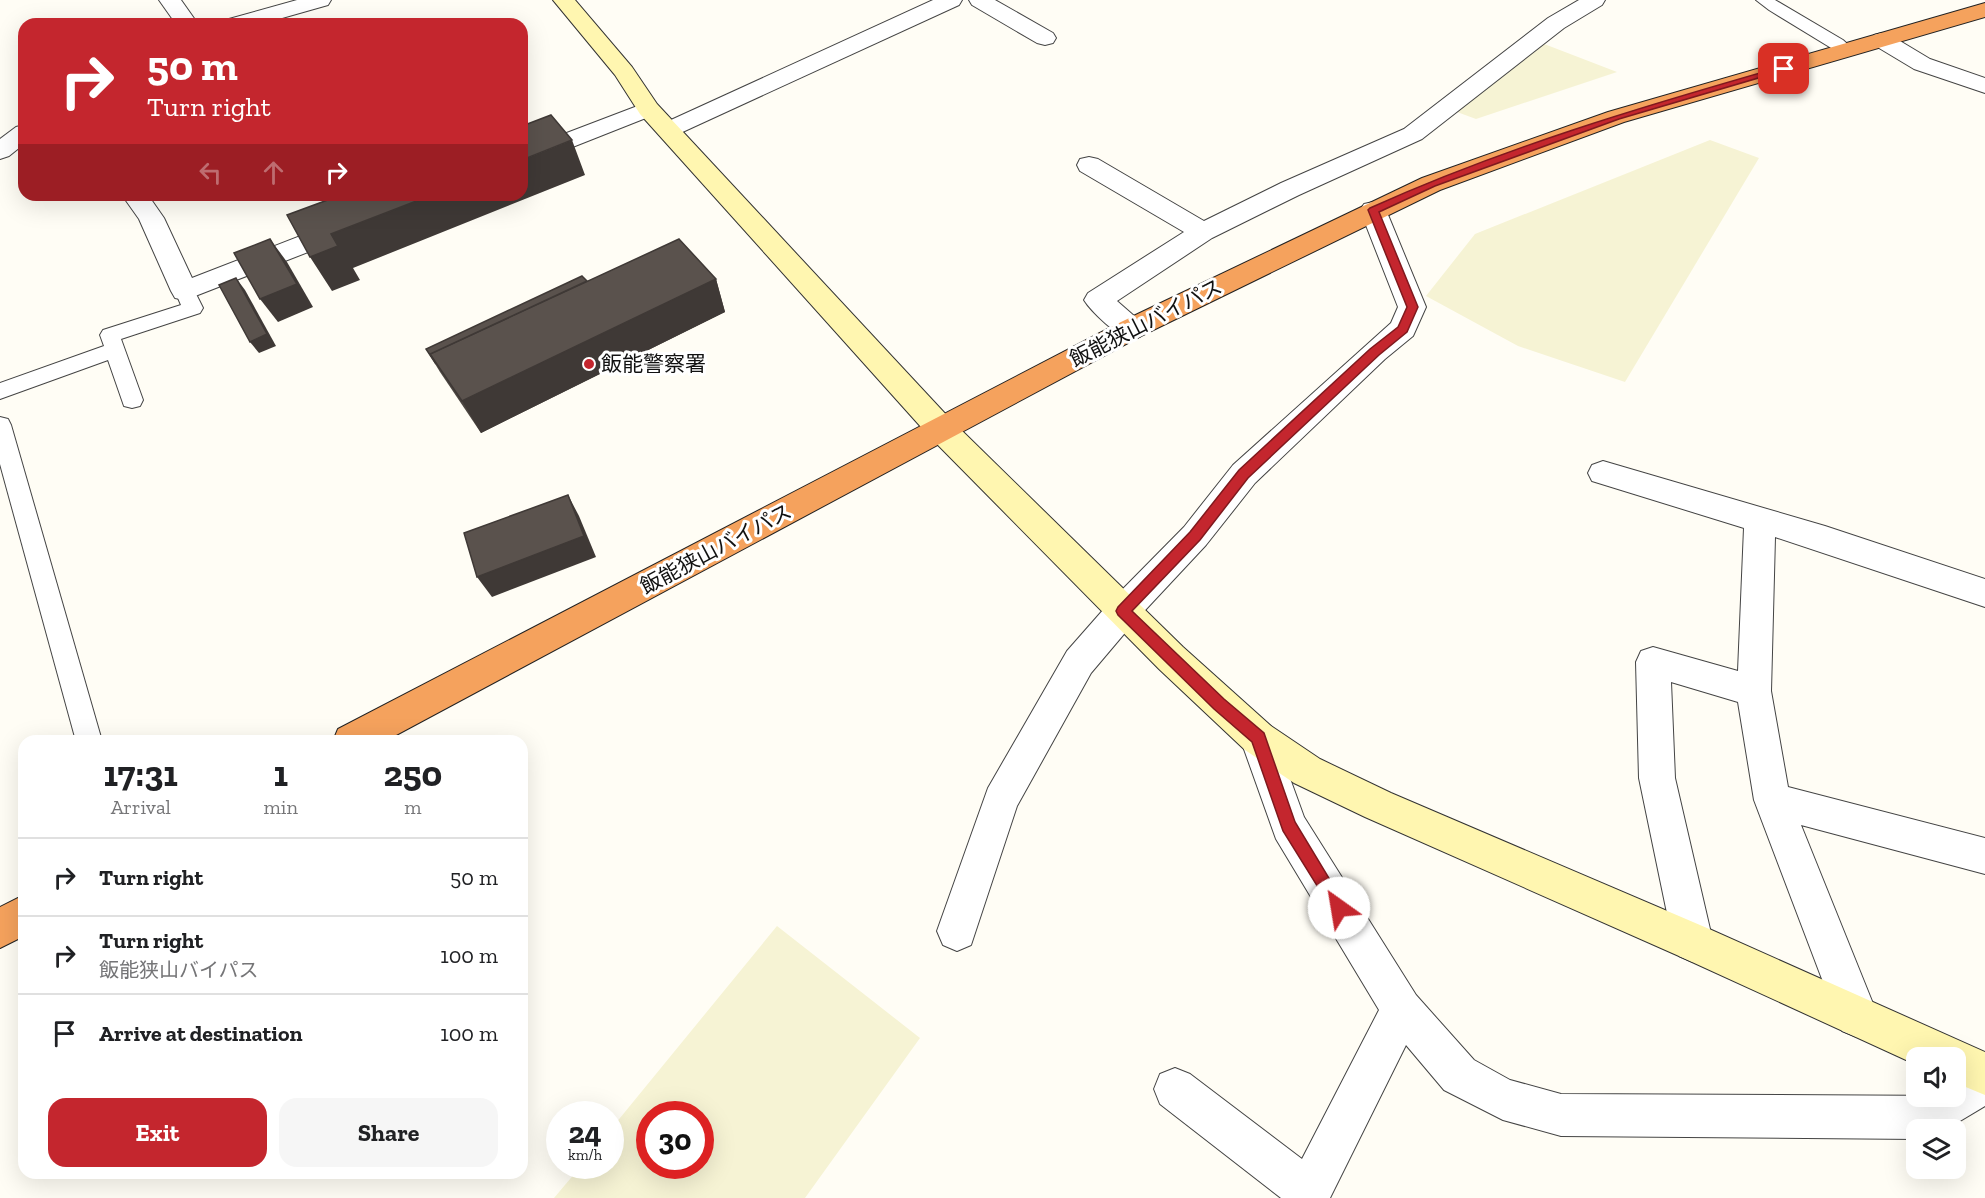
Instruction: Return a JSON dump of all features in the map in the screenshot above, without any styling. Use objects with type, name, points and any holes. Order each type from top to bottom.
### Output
[{"type":"highway","name":"飯能狭山バイパス","points":[[362,735],[1131,329],[1373,210],[1431,184],[1616,117],[1985,10]]},
{"type":"highway","points":[[0,928],[18,918]]},
{"type":"street","points":[[170,0],[183,18]]},
{"type":"street","points":[[258,18],[320,0]]},
{"type":"street","points":[[564,0],[624,72],[648,109],[942,429],[1123,611],[1219,704],[1258,738],[1307,771],[1378,805],[1693,942],[1924,1047]]},
{"type":"street","points":[[668,130],[951,0]]},
{"type":"street","points":[[980,0],[1045,38]]},
{"type":"street","points":[[1131,329],[1098,300],[1203,232],[1290,189],[1413,134],[1556,23],[1594,0]]},
{"type":"street","points":[[1882,40],[1923,64],[1985,86]]},
{"type":"street","points":[[528,157],[648,109]]},
{"type":"street","points":[[0,151],[18,137]]},
{"type":"street","points":[[1089,165],[1203,232]]},
{"type":"street","points":[[139,201],[151,218],[185,291],[415,201]]},
{"type":"street","points":[[957,931],[1001,800],[1079,662],[1123,611],[1195,536],[1244,474],[1375,352],[1403,330],[1412,307],[1373,210]]},
{"type":"street","points":[[1603,473],[1760,520],[1985,593]]},
{"type":"street","points":[[1760,520],[1754,691],[1772,800],[1857,1016]]},
{"type":"street","points":[[1693,942],[1656,778],[1653,662],[1754,691]]},
{"type":"street","points":[[1258,738],[1289,826],[1402,1010],[1458,1075],[1503,1099],[1561,1115],[1923,1118],[1985,1083]]},
{"type":"street","points":[[1772,800],[1985,856]]},
{"type":"street","points":[[1175,1089],[1307,1195],[1402,1010]]},
{"type":"street","points":[[1966,1065],[1985,1074]]},
{"type":"lane","points":[[1764,0],[1788,17],[1820,31],[1847,51]]},
{"type":"lane","points":[[132,400],[110,335],[193,308],[185,291]]},
{"type":"lane","points":[[0,391],[115,350]]},
{"type":"lane","points":[[0,425],[87,735]]},
{"type":"shaded area","points":[[1539,42],[1617,72],[1476,119],[1457,112]]},
{"type":"shaded area","points":[[1710,140],[1759,158],[1625,382],[1518,346],[1426,296],[1475,234]]},
{"type":"shaded area","points":[[777,926],[920,1038],[805,1198],[554,1198],[570,1179],[624,1179],[624,1113]]},
{"type":"building","points":[[551,115],[572,140],[528,158],[528,124]]},
{"type":"building","points":[[325,201],[416,201],[331,234],[338,246],[310,257],[287,215]]},
{"type":"building","points":[[270,239],[297,284],[260,299],[234,253]]},
{"type":"building","points":[[679,239],[716,279],[462,401],[430,354]]},
{"type":"building","points":[[582,276],[587,281],[430,354],[436,364],[426,349]]},
{"type":"building","points":[[236,278],[267,334],[250,342],[219,285]]},
{"type":"building","points":[[568,495],[584,536],[477,577],[464,533]]},
{"type":"place","name":"飯能警察署","points":[[589,364]]},
{"type":"route","points":[[1339,908],[1289,826],[1258,738],[1219,704],[1123,611],[1195,536],[1244,474],[1375,352],[1403,330],[1412,307],[1373,210],[1431,184],[1616,117],[1784,69]]}]
